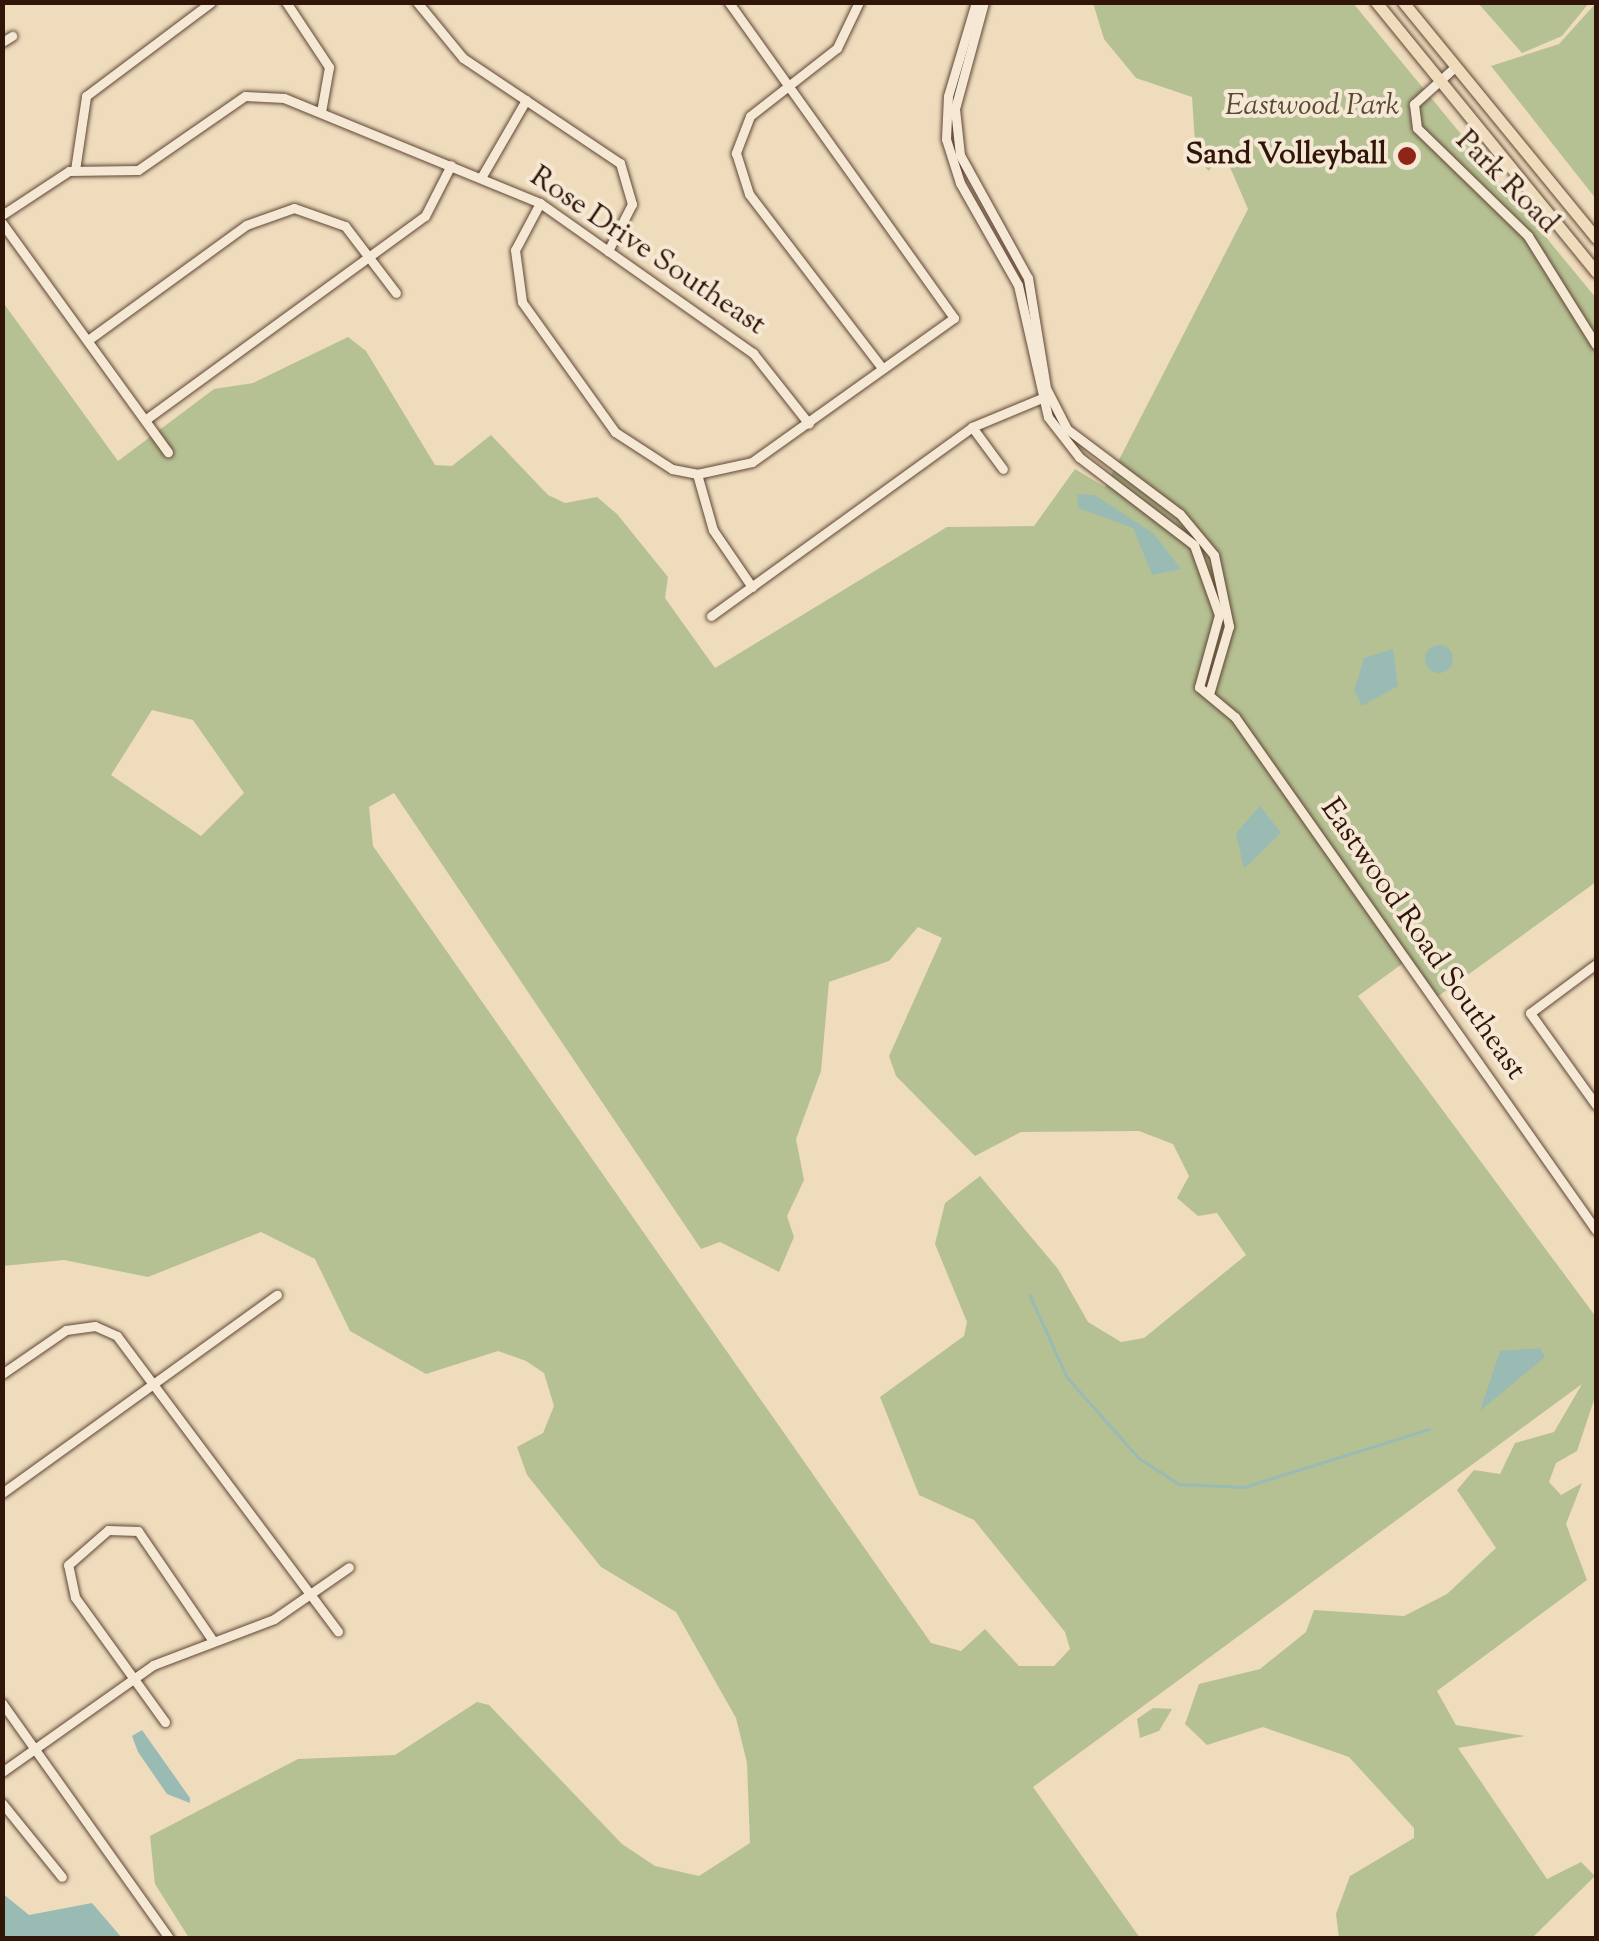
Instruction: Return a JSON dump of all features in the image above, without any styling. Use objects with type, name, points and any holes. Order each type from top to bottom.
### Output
[{"type":"main road","points":[[1376,2],[1596,272]]},
{"type":"main road","points":[[1404,2],[1596,238]]},
{"type":"street","points":[[2,215],[74,170],[86,96],[211,2]]},
{"type":"street","points":[[286,2],[328,67],[321,112]]},
{"type":"street","points":[[418,2],[463,58],[626,172],[631,210],[608,251]]},
{"type":"street","points":[[540,203],[513,264],[528,314],[628,445],[697,474],[752,462],[954,318],[728,2]]},
{"type":"street","points":[[859,2],[844,40],[742,128],[742,181],[883,370]]},
{"type":"street","points":[[976,2],[956,110],[964,168],[1028,278],[1044,397],[1084,448],[1180,514],[1214,555],[1229,626],[1209,694]]},
{"type":"street","points":[[956,110],[984,2]]},
{"type":"street","name":"Park Road","points":[[1456,66],[1414,104],[1418,128],[1535,245],[1596,345]]},
{"type":"street","name":"Rose Drive Southeast","points":[[74,170],[128,174],[245,96],[321,112],[540,203],[753,353],[809,424]]},
{"type":"street","points":[[482,176],[526,100]]},
{"type":"street","points":[[145,420],[424,216],[451,164]]},
{"type":"street","points":[[88,340],[270,213],[334,218],[370,256],[396,292]]},
{"type":"street","points":[[2,223],[168,452]]},
{"type":"street","points":[[711,616],[972,427],[1044,397]]},
{"type":"street","name":"Eastwood Road Southeast","points":[[1044,397],[1079,457],[1170,520],[1200,555],[1219,614],[1199,687],[1235,717],[1596,1230]]},
{"type":"street","points":[[972,427],[1003,469]]},
{"type":"street","points":[[697,474],[713,530],[752,586]]},
{"type":"street","points":[[1596,964],[1530,1013],[1596,1102]]},
{"type":"street","points":[[2,1493],[277,1295]]},
{"type":"street","points":[[2,1374],[56,1335],[94,1326],[129,1345],[157,1381],[242,1514],[312,1593],[338,1631]]},
{"type":"street","points":[[165,1722],[66,1581],[78,1551],[108,1530],[138,1531],[152,1544],[213,1641]]},
{"type":"street","points":[[2,1772],[134,1678],[312,1593],[349,1567]]},
{"type":"street","points":[[2,1703],[170,1938]]},
{"type":"street","points":[[2,1803],[62,1877]]},
{"type":"green space","name":"Eastwood Park","points":[[1093,3],[1353,3],[1596,298],[1596,882],[1433,1000],[1406,961],[1358,996],[1596,1317],[1594,1400],[1577,1451],[1556,1463],[1549,1482],[1561,1495],[1582,1483],[1566,1524],[1587,1580],[1437,1691],[1456,1725],[1525,1736],[1458,1748],[1547,1879],[1581,1862],[1595,1876],[1532,1938],[1339,1938],[1336,1914],[1350,1876],[1414,1838],[1414,1828],[1349,1757],[1263,1727],[1207,1745],[1185,1724],[1199,1684],[1260,1669],[1306,1632],[1314,1610],[1404,1616],[1447,1594],[1496,1548],[1457,1490],[1474,1470],[1500,1474],[1515,1443],[1554,1432],[1582,1384],[1033,1787],[1140,1938],[189,1938],[155,1884],[150,1836],[298,1759],[395,1755],[477,1702],[489,1705],[622,1844],[655,1866],[699,1876],[750,1843],[747,1763],[736,1718],[676,1612],[601,1567],[527,1475],[517,1447],[543,1433],[554,1406],[544,1373],[526,1361],[498,1351],[426,1374],[350,1331],[315,1259],[261,1232],[148,1277],[64,1260],[3,1266],[2,301],[118,461],[214,389],[253,383],[348,337],[366,351],[435,465],[452,466],[491,435],[548,495],[565,503],[597,497],[617,514],[668,577],[665,598],[715,668],[947,527],[1034,526],[1075,469],[1105,487],[1248,209],[1226,158],[1219,154],[1209,171],[1196,158],[1192,97],[1136,78],[1104,39]],"holes":[[[152,710],[193,720],[244,793],[201,836],[111,775]],[[394,793],[701,1249],[720,1242],[779,1272],[794,1237],[787,1216],[804,1180],[796,1139],[821,1071],[829,982],[889,961],[918,927],[942,938],[889,1056],[896,1076],[975,1156],[1021,1132],[1139,1131],[1173,1144],[1189,1176],[1177,1198],[1198,1216],[1217,1213],[1246,1255],[1144,1338],[1121,1342],[1088,1322],[1058,1269],[980,1176],[945,1203],[935,1244],[967,1322],[964,1336],[880,1397],[919,1495],[974,1520],[1065,1632],[1070,1649],[1054,1666],[1019,1666],[985,1629],[961,1651],[931,1643],[373,846],[369,807]]]},
{"type":"green space","points":[[1478,3],[1589,3],[1562,36],[1522,53]]},
{"type":"green space","points":[[1596,3],[1596,199],[1491,66],[1559,44]]},
{"type":"green space","points":[[1153,1708],[1172,1709],[1159,1731],[1140,1738],[1137,1719]]},
{"type":"water","points":[[1077,494],[1095,495],[1153,533],[1181,569],[1152,575],[1133,528],[1078,508]]},
{"type":"water","points":[[1439,645],[1449,649],[1453,659],[1449,669],[1439,673],[1429,669],[1425,659],[1429,649]]},
{"type":"water","points":[[1393,649],[1398,686],[1362,706],[1354,691],[1364,658]]},
{"type":"water","points":[[1260,806],[1281,833],[1244,869],[1236,833]]},
{"type":"water","points":[[1540,1348],[1545,1357],[1480,1411],[1500,1351]]},
{"type":"water","points":[[142,1730],[190,1803],[167,1794],[138,1752],[132,1736]]},
{"type":"water","points":[[2,1893],[29,1915],[92,1903],[122,1938],[3,1938]]},
{"type":"waterway","points":[[1030,1295],[1067,1377],[1139,1458],[1179,1484],[1244,1487],[1429,1429]]},
{"type":"place","name":"Sand Volleyball","points":[[1407,156]]}]
